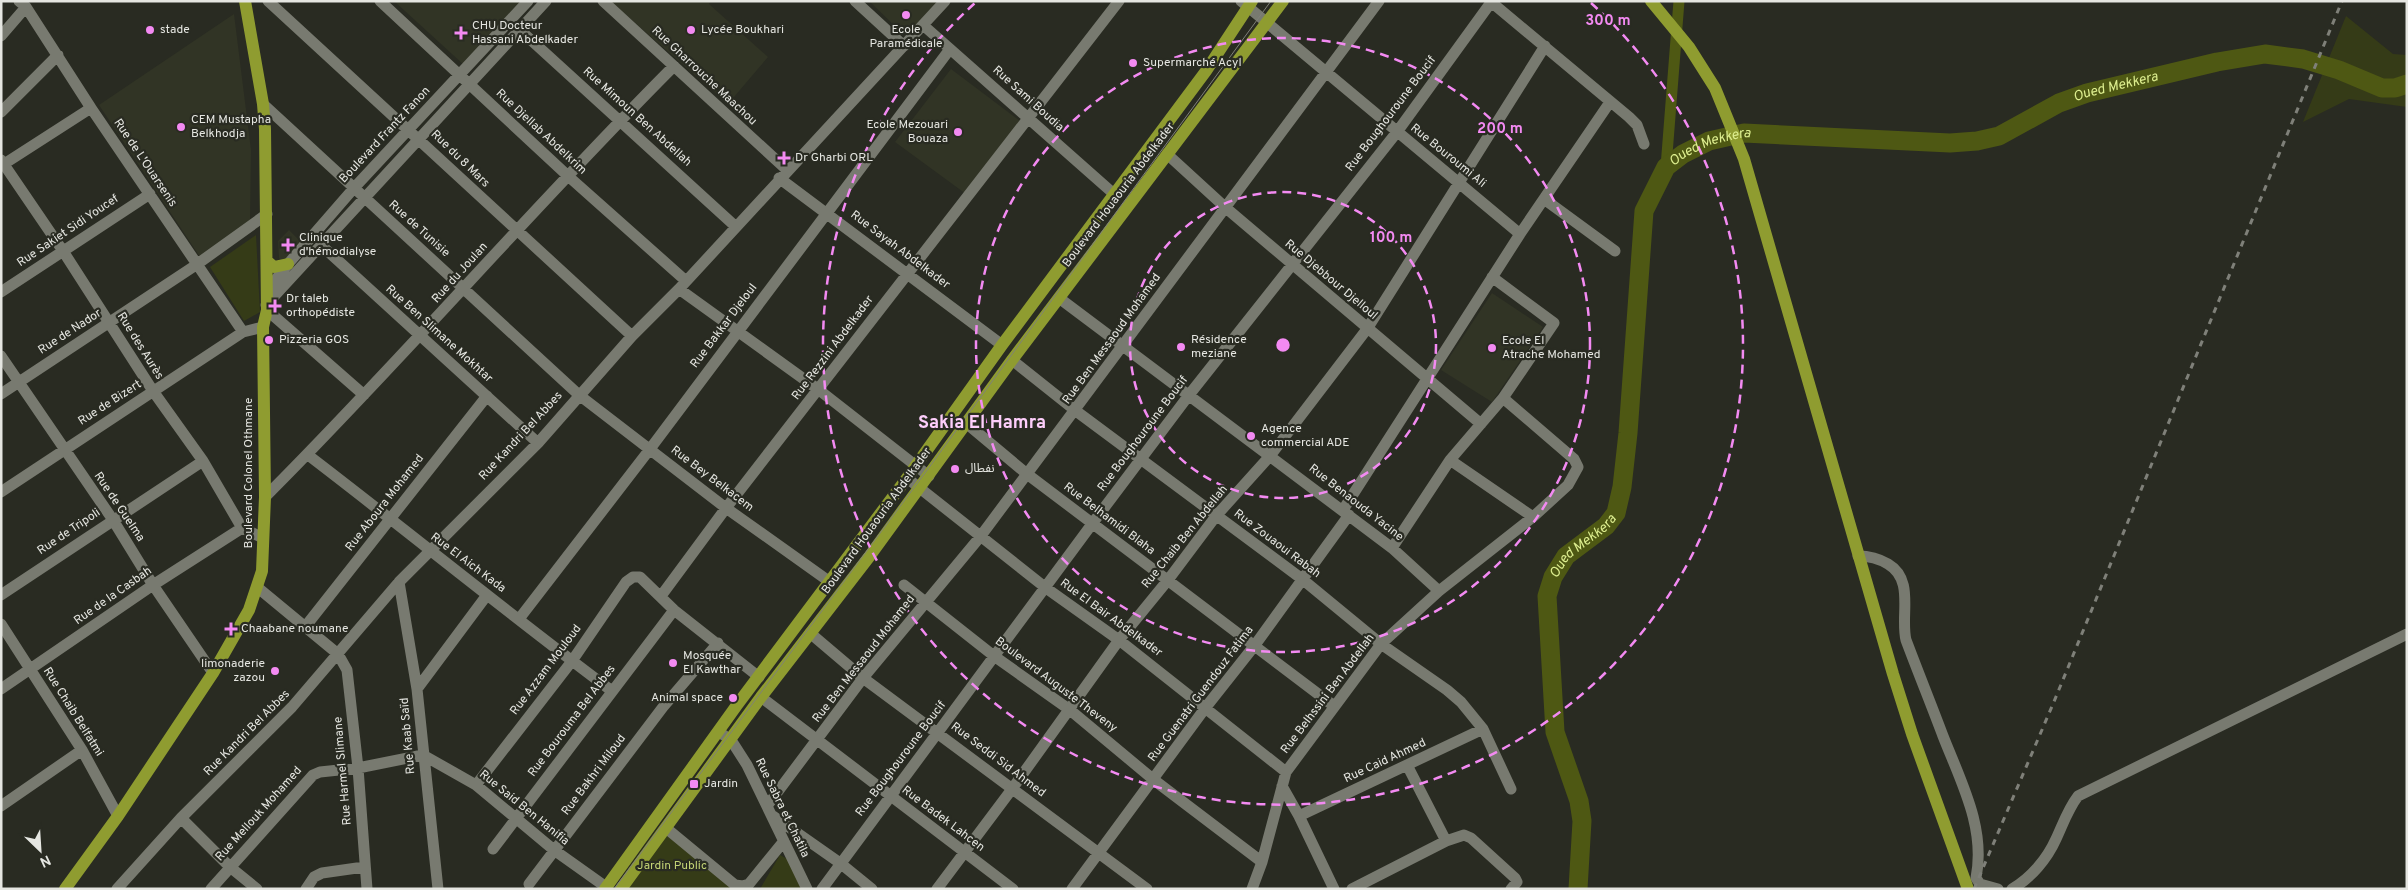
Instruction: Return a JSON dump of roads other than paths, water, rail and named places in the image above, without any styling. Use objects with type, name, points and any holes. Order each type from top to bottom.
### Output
[{"type":"main road","name":"Boulevard Colonel Othmane","points":[[65,889],[118,816],[213,673],[249,610],[262,571],[265,497],[263,327],[267,291],[267,159],[263,104],[245,1]]},
{"type":"main road","name":"Boulevard Houaouria Abdelkader","points":[[621,889],[762,697],[929,476],[1012,360],[1283,1]]},
{"type":"main road","points":[[1651,1],[1689,47],[1716,88],[1744,159],[1858,556],[1912,734],[1968,889]]},
{"type":"main road","name":"Boulevard Houaouria Abdelkader","points":[[605,888],[916,466],[1002,345],[1206,71],[1247,3]]},
{"type":"main road","points":[[267,261],[274,267],[288,264]]},
{"type":"street","name":"Rue du 8 Mars","points":[[268,1],[632,336]]},
{"type":"street","name":"Rue Djellab Abdelkrim","points":[[380,1],[682,285],[929,476]]},
{"type":"street","name":"Boulevard Frantz Fanon","points":[[267,291],[354,188],[528,1]]},
{"type":"street","name":"Rue Gharrouche Maachou","points":[[603,1],[674,66],[783,174]]},
{"type":"street","points":[[855,1],[904,46]]},
{"type":"street","name":"Rue Kandri Bel Abbes","points":[[117,889],[181,818],[292,707],[399,582],[538,442],[632,336],[682,285],[945,1]]},
{"type":"street","name":"Rue Rezzini Abdelkader","points":[[661,596],[726,508],[819,390],[1027,117],[1119,1]]},
{"type":"street","name":"Rue Ben Messaoud Mohamed","points":[[770,811],[816,741],[863,678],[980,537],[1076,411],[1379,1]]},
{"type":"street","points":[[364,396],[266,307],[520,30],[543,2]]},
{"type":"street","points":[[1491,2],[1637,125],[1644,144]]},
{"type":"street","name":"Rue Boughouroune Boucif","points":[[822,889],[1141,458],[1397,132],[1491,2]]},
{"type":"street","points":[[1247,3],[1267,22]]},
{"type":"street","points":[[1,36],[23,4]]},
{"type":"street","name":"Rue de L'Ouarsenis","points":[[23,4],[196,265],[243,332]]},
{"type":"street","name":"Rue Bouroumi Ali","points":[[1267,22],[1520,234]]},
{"type":"street","name":"Rue Sami Boudia","points":[[923,25],[1114,194]]},
{"type":"street","name":"Rue Mimoun Ben Abdellah","points":[[520,30],[735,226]]},
{"type":"street","name":"Rue Chaib Ben Abdellah","points":[[937,889],[1070,710],[1119,640],[1168,580],[1216,516],[1270,456],[1367,329],[1545,46]]},
{"type":"street","name":"Rue Bakkar Djeloul","points":[[519,619],[650,449],[950,49]]},
{"type":"street","points":[[1,112],[58,55]]},
{"type":"street","name":"Rue du Joulan","points":[[265,497],[422,336],[516,231],[620,120],[674,66]]},
{"type":"street","points":[[1346,513],[1492,277],[1610,102]]},
{"type":"street","name":"Rue de Tunisie","points":[[263,104],[578,395]]},
{"type":"street","points":[[3,162],[91,108]]},
{"type":"street","name":"Rue Djebbour Djelloul","points":[[1167,154],[1292,265],[1481,424]]},
{"type":"street","name":"Rue des Aurès","points":[[3,162],[110,323],[153,392],[203,461],[242,528]]},
{"type":"street","name":"Rue Sayah Abdelkader","points":[[783,174],[826,212],[1002,345]]},
{"type":"street","name":"Rue Sakiet Sidi Youcef","points":[[1,292],[150,194]]},
{"type":"street","points":[[1544,199],[1615,251]]},
{"type":"street","name":"Rue de Nador","points":[[1,394],[196,265],[267,214]]},
{"type":"street","name":"Rue Ben Slimane Mokhtar","points":[[321,245],[538,442]]},
{"type":"street","points":[[1392,548],[1450,460],[1503,398],[1547,330],[1554,323],[1492,277]]},
{"type":"street","name":"Rue Benaouda Yacine","points":[[1059,298],[1122,348],[1189,395],[1392,548],[1439,591]]},
{"type":"street","name":"Rue de Bizert","points":[[1,492],[243,332],[263,327]]},
{"type":"street","name":"Rue de Guelma","points":[[1,356],[63,450],[113,520],[153,585],[213,673]]},
{"type":"street","name":"Rue Zouaoui Rabah","points":[[1012,360],[1076,411],[1302,579],[1381,644],[1461,702],[1483,729],[1511,789]]},
{"type":"street","name":"Rue Bey Belkacem","points":[[578,395],[726,508],[830,582]]},
{"type":"street","name":"Rue Aboura Mohamed","points":[[305,628],[487,396]]},
{"type":"street","name":"Rue Belhssini Ben Abdellah","points":[[1252,889],[1262,862],[1286,772],[1381,644],[1439,591],[1533,517],[1568,485],[1578,467],[1574,459],[1503,398]]},
{"type":"street","name":"Rue Belhamidi Blaha","points":[[966,422],[1092,524],[1334,706]]},
{"type":"street","name":"Rue El Aich Kada","points":[[308,455],[391,518],[430,552],[612,691]]},
{"type":"street","points":[[1450,460],[1533,517]]},
{"type":"street","name":"Rue de Tripoli","points":[[1,595],[203,461]]},
{"type":"street","points":[[916,466],[920,487]]},
{"type":"street","name":"Rue El Bair Abdelkader","points":[[907,478],[1046,588],[1119,640],[1206,707],[1286,772]]},
{"type":"street","name":"Rue Guenatri Guendouz Fatima","points":[[1072,889],[1206,707],[1255,645],[1346,513]]},
{"type":"street","points":[[242,528],[263,538]]},
{"type":"street","name":"Rue de la Casbah","points":[[1,690],[153,585],[242,528]]},
{"type":"street","points":[[1858,556],[1870,556],[1881,559],[1894,568],[1901,577],[1904,588],[1903,630],[1967,796],[1975,824],[1980,854],[1976,878],[1980,884],[1998,889]]},
{"type":"street","name":"Rue Azzam Mouloud","points":[[476,785],[572,661],[626,582],[633,577],[640,577],[661,596]]},
{"type":"street","name":"Rue Kaab Saïd","points":[[399,582],[418,689],[423,755],[438,889]]},
{"type":"street","name":"Boulevard Auguste Theveny","points":[[904,585],[994,656],[1070,710],[1154,780],[1262,862]]},
{"type":"street","points":[[257,587],[338,654]]},
{"type":"street","points":[[418,689],[487,595]]},
{"type":"street","points":[[661,596],[674,610],[759,677]]},
{"type":"street","name":"Rue Bourouma Bel Abbes","points":[[493,849],[674,610]]},
{"type":"street","name":"Rue Chaib Belfatmi","points":[[1,624],[82,750],[118,816]]},
{"type":"street","name":"Rue Seddi Sid Ahmed","points":[[810,633],[863,678],[1146,889]]},
{"type":"street","points":[[2012,889],[2026,880],[2042,861],[2055,842],[2072,803],[2078,796],[2407,634]]},
{"type":"street","name":"Rue Bakhri Miloud","points":[[529,884],[663,707],[718,643]]},
{"type":"street","name":"Rue Harmel Slimane","points":[[338,654],[347,670],[349,679],[367,889]]},
{"type":"street","name":"Rue Badek Lahcen","points":[[762,697],[816,741],[1013,889]]},
{"type":"street","name":"Rue Caid Ahmed","points":[[1299,816],[1483,729]]},
{"type":"street","points":[[719,732],[731,740]]},
{"type":"street","name":"Rue Sabra et Chatila","points":[[731,740],[747,766],[770,811],[807,889]]},
{"type":"street","points":[[1,806],[82,750]]},
{"type":"street","name":"Rue Mellouk Mohamed","points":[[211,889],[313,775],[320,772],[358,768],[423,755]]},
{"type":"street","name":"Rue Said Ben Hanifia","points":[[423,755],[476,785],[554,850],[605,888]]},
{"type":"street","points":[[1407,766],[1446,842]]},
{"type":"street","points":[[1282,786],[1299,816],[1334,889]]},
{"type":"street","points":[[770,811],[872,889]]},
{"type":"street","points":[[181,818],[230,867],[257,889]]},
{"type":"street","points":[[666,828],[735,885],[743,886],[749,884],[784,841]]},
{"type":"street","points":[[1352,889],[1446,842],[1464,835],[1468,836],[1515,878],[1517,882],[1512,888]]},
{"type":"street","points":[[306,889],[314,877],[322,873],[364,867]]},
{"type":"waterway","points":[[1666,167],[1679,1]]},
{"type":"waterway","name":"Oued Mekkera","points":[[1578,889],[1582,821],[1579,801],[1555,732],[1547,596],[1553,577],[1566,556],[1606,526],[1616,513],[1622,487],[1628,433],[1644,211],[1666,167],[1683,154],[1709,141],[1744,133],[1950,143],[1977,141],[1999,136],[2059,103],[2087,93],[2217,62],[2265,54],[2303,59],[2339,70],[2382,88],[2395,88],[2407,84]]},
{"type":"tram line","points":[[614,889],[925,473],[1271,1]]},
{"type":"railway","points":[[1974,889],[2053,704],[2342,1]]},
{"type":"place","name":"Ecole Paramédicale","points":[[906,15]]},
{"type":"place","name":"stade","points":[[150,30]]},
{"type":"place","name":"Lycée Boukhari","points":[[691,30]]},
{"type":"place","name":"CHU Docteur Hassani Abdelkader","points":[[461,33]]},
{"type":"place","name":"Supermarché Acyl","points":[[1133,63]]},
{"type":"place","name":"CEM Mustapha Belkhodja","points":[[181,127]]},
{"type":"place","name":"Ecole Mezouari Bouaza","points":[[958,132]]},
{"type":"place","name":"Dr Gharbi ORL","points":[[784,158]]},
{"type":"place","name":"Clinique d'hémodialyse","points":[[288,245]]},
{"type":"place","name":"Dr taleb orthopédiste","points":[[275,306]]},
{"type":"place","name":"Pizzeria GOS","points":[[269,340]]},
{"type":"place","name":"Résidence meziane","points":[[1181,347]]},
{"type":"place","name":"Ecole El Atrache Mohamed","points":[[1492,348]]},
{"type":"place","name":"Agence commercial ADE","points":[[1251,436]]},
{"type":"place","name":"نفطال","points":[[955,469]]},
{"type":"place","name":"Chaabane noumane","points":[[231,629]]},
{"type":"place","name":"Mosquée El Kawthar","points":[[673,663]]},
{"type":"place","name":"limonaderie zazou","points":[[275,671]]},
{"type":"place","name":"Animal space","points":[[733,698]]},
{"type":"place","name":"Jardin","points":[[694,784]]},
{"type":"district","name":"Sakia El Hamra","points":[[982,423]]},
{"type":"park label","name":"Jardin Public","points":[[672,866]]}]
